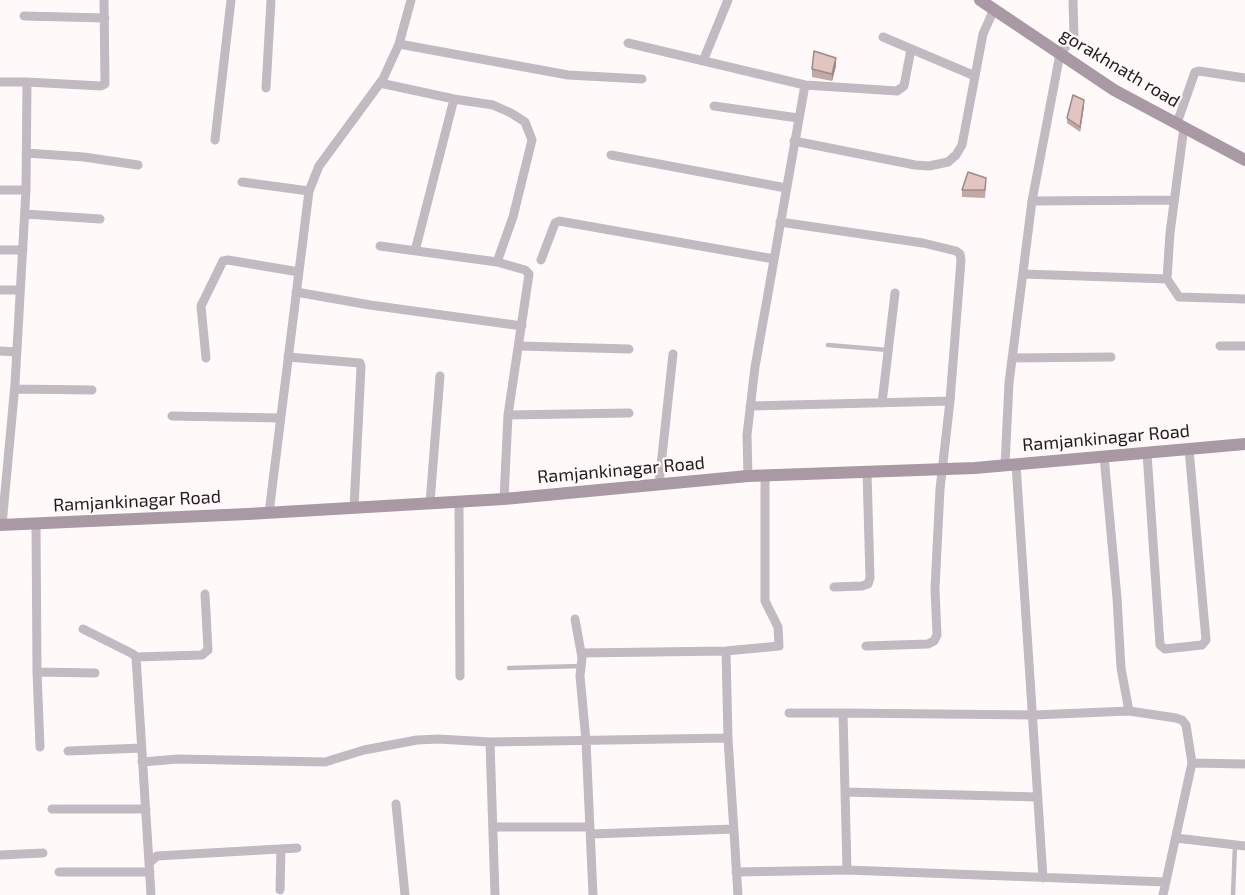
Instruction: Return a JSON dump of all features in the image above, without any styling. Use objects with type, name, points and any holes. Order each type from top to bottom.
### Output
[{"type":"street","points":[[0,82],[101,86],[105,84],[104,0]]},
{"type":"street","points":[[215,140],[231,0]]},
{"type":"street","points":[[266,88],[271,0]]},
{"type":"street","points":[[269,513],[309,191],[319,166],[380,83],[399,44],[411,0]]},
{"type":"street","points":[[703,61],[728,0]]},
{"type":"street","name":"gorakhnath road","points":[[981,0],[1114,90],[1245,160]]},
{"type":"street","points":[[1043,878],[1034,715],[1011,465],[1008,383],[1032,201],[1060,54],[1074,37],[1073,0]]},
{"type":"street","points":[[794,141],[915,165],[929,166],[948,162],[962,145],[983,34],[994,9]]},
{"type":"street","points":[[24,16],[105,18]]},
{"type":"street","points":[[884,37],[975,76]]},
{"type":"street","points":[[628,43],[805,85],[897,92],[904,86],[911,49]]},
{"type":"street","points":[[399,44],[567,75],[642,79]]},
{"type":"street","points":[[1245,78],[1195,72],[1180,125],[1167,279],[1179,297],[1245,299]]},
{"type":"street","points":[[1,525],[5,447],[15,389],[26,190],[27,82]]},
{"type":"street","points":[[380,83],[493,105],[525,122],[532,140],[513,218],[497,262]]},
{"type":"street","points":[[748,476],[747,435],[750,406],[805,85]]},
{"type":"street","points":[[415,251],[454,99]]},
{"type":"street","points":[[714,106],[798,118]]},
{"type":"street","points":[[26,153],[84,157],[138,165]]},
{"type":"street","points":[[611,155],[786,188]]},
{"type":"street","points":[[242,182],[309,191]]},
{"type":"street","points":[[0,190],[26,190]]},
{"type":"street","points":[[1032,201],[1174,200]]},
{"type":"street","points":[[25,214],[100,219]]},
{"type":"street","points":[[541,260],[555,223],[560,221],[774,259]]},
{"type":"street","points":[[780,222],[922,243],[960,254],[950,401],[940,489],[935,589],[937,635],[934,641],[928,644],[866,646]]},
{"type":"street","points":[[381,246],[497,262],[525,270],[529,274],[508,416],[504,499]]},
{"type":"street","points":[[0,250],[23,250]]},
{"type":"street","points":[[206,358],[201,306],[220,264],[228,260],[299,272]]},
{"type":"street","points":[[1024,274],[1167,279]]},
{"type":"street","points":[[0,290],[20,290]]},
{"type":"street","points":[[296,292],[370,305],[522,326]]},
{"type":"street","points":[[882,403],[895,293]]},
{"type":"street","points":[[519,346],[629,349]]},
{"type":"street","points":[[1220,346],[1245,346]]},
{"type":"street","points":[[0,351],[17,352]]},
{"type":"street","points":[[659,484],[673,354]]},
{"type":"street","points":[[288,357],[360,363],[354,508]]},
{"type":"street","points":[[1012,358],[1111,357]]},
{"type":"street","points":[[430,503],[440,376]]},
{"type":"street","points":[[15,389],[92,390]]},
{"type":"street","points":[[750,406],[950,401]]},
{"type":"street","points":[[508,416],[629,413]]},
{"type":"street","points":[[172,417],[280,418]]},
{"type":"street","name":"Ramjankinagar Road","points":[[1,525],[269,513],[504,499],[748,476],[1011,465],[1245,444]]},
{"type":"street","points":[[1147,453],[1160,645],[1165,649],[1202,645],[1206,640],[1189,449]]},
{"type":"street","points":[[1104,456],[1121,669],[1129,711]]},
{"type":"street","points":[[834,587],[862,586],[868,584],[870,578],[867,472]]},
{"type":"street","points":[[581,653],[726,651],[776,647],[780,642],[778,627],[765,601],[765,476]]},
{"type":"street","points":[[459,501],[460,676]]},
{"type":"street","points":[[36,523],[40,747]]},
{"type":"street","points":[[83,629],[136,657],[202,655],[208,650],[206,594]]},
{"type":"street","points":[[575,619],[581,653],[580,676],[586,741],[593,895]]},
{"type":"street","points":[[726,651],[728,738],[738,895]]},
{"type":"street","points":[[136,657],[151,895]]},
{"type":"street","points":[[37,672],[95,673]]},
{"type":"street","points":[[789,713],[1034,715],[1129,711],[1182,720],[1186,725],[1192,763],[1163,895]]},
{"type":"street","points":[[843,713],[847,870]]},
{"type":"street","points":[[142,762],[178,759],[325,762],[364,750],[417,740],[438,739],[490,742],[728,738]]},
{"type":"street","points":[[490,742],[495,895]]},
{"type":"street","points":[[68,751],[142,748]]},
{"type":"street","points":[[1192,763],[1245,764]]},
{"type":"street","points":[[845,792],[1038,797]]},
{"type":"street","points":[[396,804],[405,895]]},
{"type":"street","points":[[52,809],[146,809]]},
{"type":"street","points":[[493,827],[590,830],[734,829]]},
{"type":"street","points":[[1176,838],[1240,845]]},
{"type":"street","points":[[150,867],[157,856],[297,848]]},
{"type":"street","points":[[280,890],[281,849]]},
{"type":"street","points":[[0,855],[43,853]]},
{"type":"street","points":[[59,872],[150,867]]},
{"type":"street","points":[[736,872],[847,870],[1166,882]]},
{"type":"lane","points":[[828,345],[888,350]]},
{"type":"lane","points":[[509,668],[581,666]]},
{"type":"lane","points":[[1233,895],[1240,845]]},
{"type":"building","points":[[814,51],[836,58],[832,74],[812,69]]},
{"type":"building","points":[[1073,95],[1084,100],[1080,127],[1067,118]]},
{"type":"building","points":[[968,172],[986,178],[985,190],[962,190]]}]
